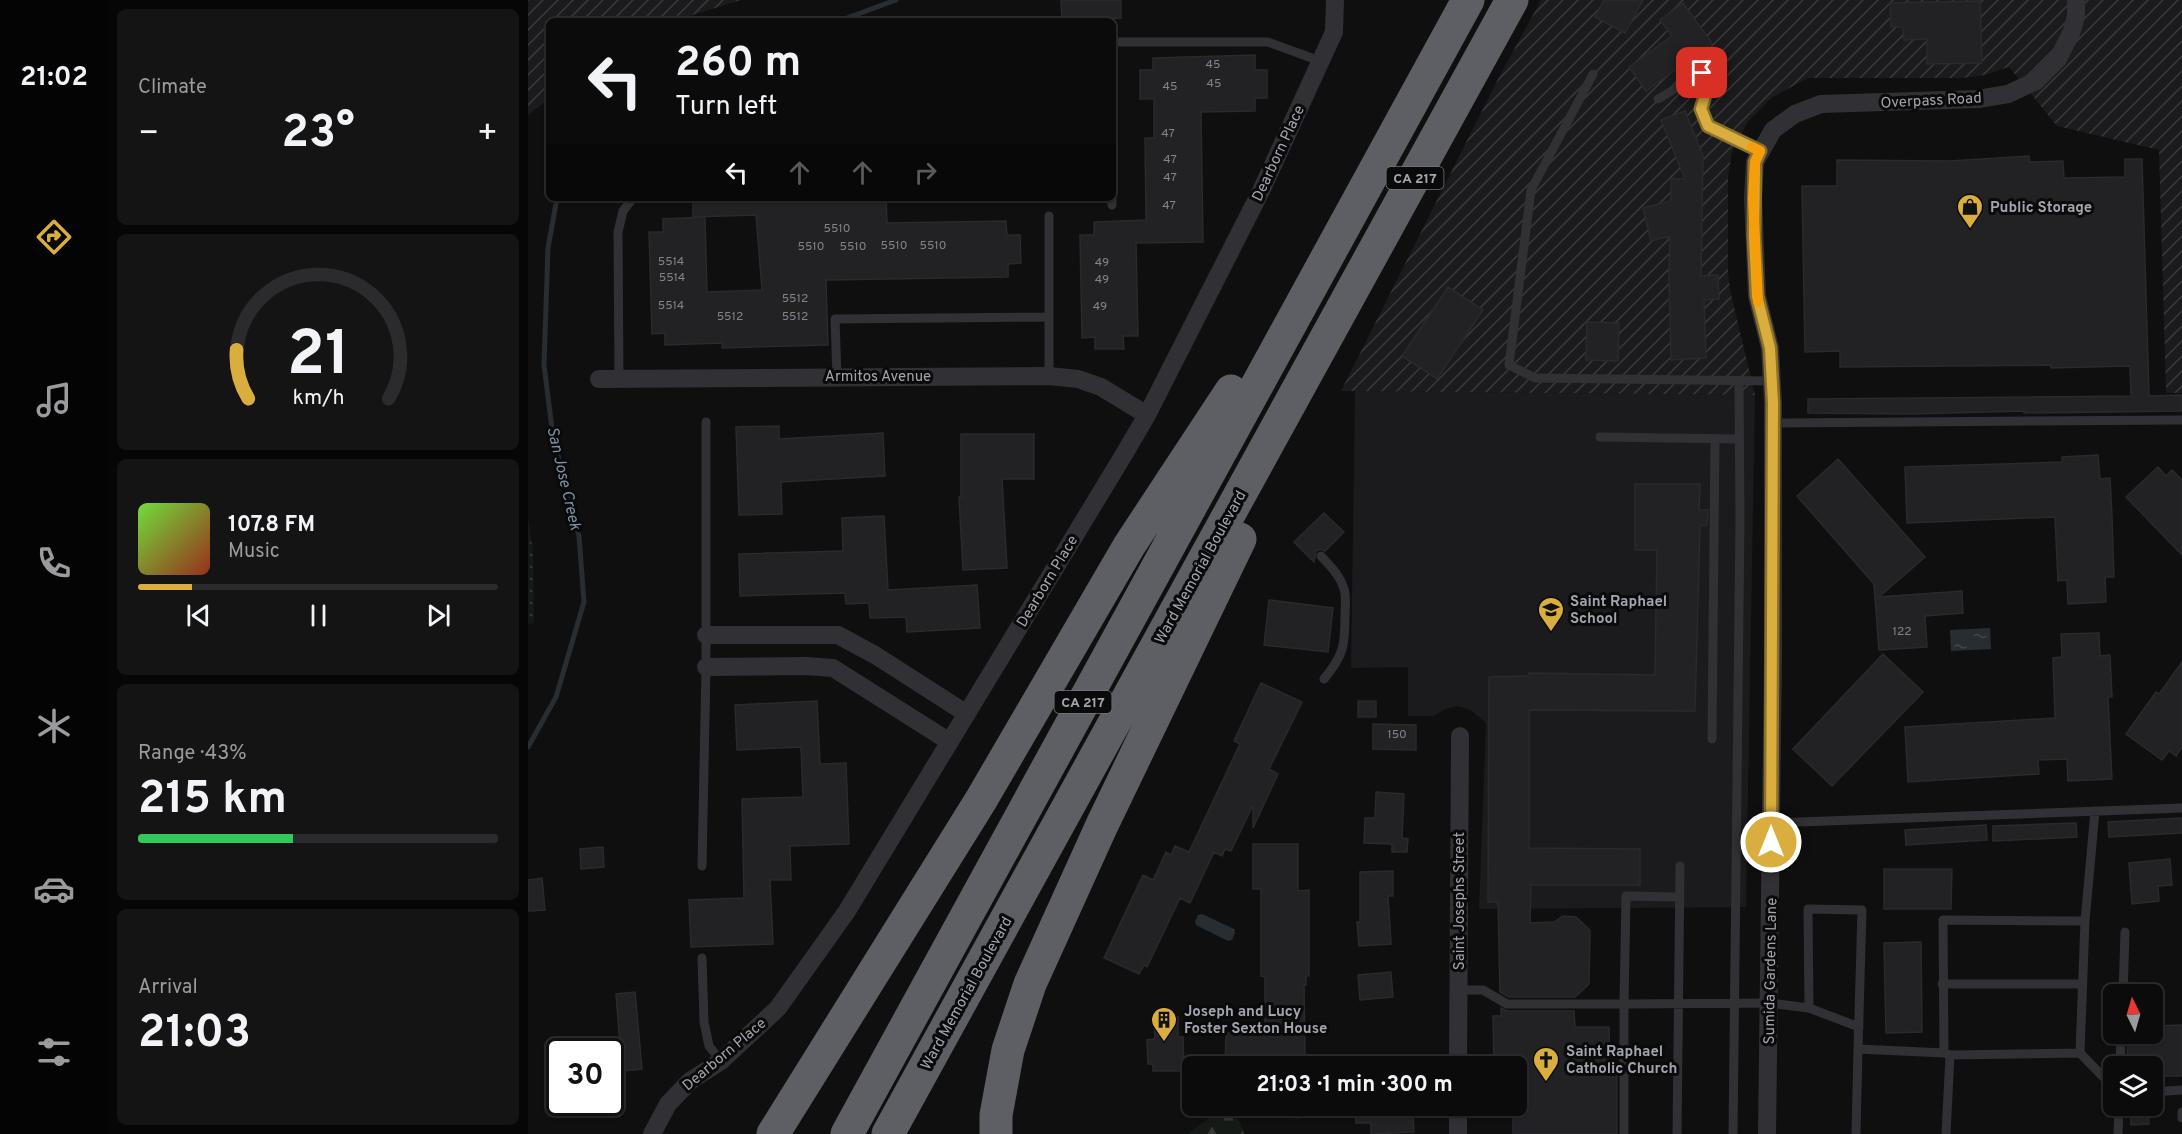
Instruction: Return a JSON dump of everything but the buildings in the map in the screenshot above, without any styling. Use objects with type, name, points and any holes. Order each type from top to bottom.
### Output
[{"type":"highway","name":"CA 217","points":[[847,1134],[1468,0]]},
{"type":"highway","name":"Ward Memorial Boulevard","points":[[888,1134],[1512,0]]},
{"type":"highway","points":[[773,1134],[981,800],[1130,546],[1259,347],[1319,271]]},
{"type":"highway","points":[[996,1134],[996,1115],[1008,1050],[1030,984],[1102,825],[1208,603],[1288,447],[1317,356]]},
{"type":"street","name":"Dearborn Place","points":[[652,1134],[668,1104],[690,1081],[721,1061],[778,1008],[847,911],[967,714],[1147,415],[1261,191],[1334,32],[1335,0]]},
{"type":"street","name":"Overpass Road","points":[[1758,156],[1773,130],[1780,124],[1795,114],[1821,104],[1978,99],[2008,94],[2036,81],[2058,59],[2072,31],[2076,16],[2076,0]]},
{"type":"street","name":"Sumida Gardens Lane","points":[[1758,156],[1753,198],[1757,296],[1770,348],[1773,423],[1767,1134]]},
{"type":"street","name":"Armitos Avenue","points":[[599,379],[1049,376],[1078,379],[1101,387],[1147,415]]},
{"type":"street","points":[[706,635],[838,635],[875,655],[967,714]]},
{"type":"street","points":[[706,667],[833,668],[950,742]]},
{"type":"street","name":"Saint Josephs Street","points":[[1458,1056],[1460,736]]},
{"type":"street","points":[[667,1134],[668,1104]]},
{"type":"street","points":[[1458,1116],[1458,1134]]},
{"type":"lane","points":[[1116,42],[1269,42],[1320,61]]},
{"type":"lane","points":[[1659,99],[1702,73],[1708,85],[1701,109],[1708,126],[1758,156]]},
{"type":"lane","points":[[1593,74],[1531,190],[1509,365],[1535,378],[1772,381]]},
{"type":"lane","points":[[620,378],[618,232],[623,211],[631,201]]},
{"type":"lane","points":[[1048,216],[1049,376]]},
{"type":"lane","points":[[837,377],[835,319],[1049,317]]},
{"type":"lane","points":[[1733,1134],[1739,381]]},
{"type":"lane","points":[[1773,423],[2182,420]]},
{"type":"lane","points":[[702,866],[706,667],[706,422]]},
{"type":"lane","points":[[1600,437],[1739,439]]},
{"type":"lane","points":[[1712,739],[1715,439]]},
{"type":"lane","points":[[1321,556],[1340,578],[1346,599],[1344,646],[1337,664],[1324,679]]},
{"type":"lane","points":[[1771,823],[2182,808]]},
{"type":"lane","points":[[2095,811],[2085,921],[2080,1053],[2103,1077]]},
{"type":"lane","points":[[1677,1134],[1680,866]]},
{"type":"lane","points":[[1624,1134],[1626,896],[1680,897]]},
{"type":"lane","points":[[1809,1008],[1808,909],[1862,910],[1856,1134]]},
{"type":"lane","points":[[1946,1134],[1947,1054],[1942,984],[1943,920],[2085,921]]},
{"type":"lane","points":[[2123,984],[2125,932]]},
{"type":"lane","points":[[702,958],[704,1022],[709,1046],[721,1061]]},
{"type":"lane","points":[[1942,984],[2082,984]]},
{"type":"lane","points":[[1459,990],[1483,990],[1508,1004],[1769,1003],[1809,1008],[1859,1027]]},
{"type":"lane","points":[[1858,1049],[1947,1054],[2080,1053]]},
{"type":"lane","points":[[2163,1091],[2182,1090]]},
{"type":"lane","points":[[2182,1112],[2182,1118]]},
{"type":"lane","points":[[2118,1134],[2119,1116]]},
{"type":"shaded area","points":[[528,0],[741,0],[683,18],[546,18],[546,101],[528,115]]},
{"type":"shaded area","points":[[1541,0],[2182,0],[2182,393],[2166,393],[2159,150],[2057,126],[2009,67],[1985,75],[1963,78],[1808,78],[1771,98],[1747,123],[1732,152],[1728,177],[1728,273],[1755,395],[1341,391],[1498,79]]},
{"type":"shaded area","name":"Saint Raphael School","points":[[1355,391],[1755,395],[1746,907],[1479,909],[1486,723],[1472,711],[1458,706],[1445,709],[1434,716],[1408,716],[1408,667],[1351,668]]},
{"type":"green space","points":[[528,518],[533,552],[534,623],[528,624]]},
{"type":"green space","points":[[1232,1116],[1241,1124],[1244,1134],[1187,1134],[1211,1117]]},
{"type":"water","points":[[1990,628],[1991,649],[1951,651],[1950,630]]},
{"type":"water","points":[[1202,914],[1234,929],[1232,940],[1228,941],[1196,925],[1198,915]]},
{"type":"waterway","name":"San Jose Creek","points":[[847,18],[896,0]]},
{"type":"waterway","name":"San Jose Creek","points":[[528,747],[556,697],[584,602],[579,536],[553,437],[544,365],[548,248],[556,201]]},
{"type":"slow traffic","points":[[1752,147],[1760,151],[1755,162],[1753,198],[1758,302]]},
{"type":"place","name":"Public Storage","points":[[1970,230]]},
{"type":"place","name":"Saint Raphael School","points":[[1551,633]]},
{"type":"place","name":"Joseph and Lucy Foster Sexton House","points":[[1164,1043]]},
{"type":"place","name":"Saint Raphael Catholic Church","points":[[1546,1083]]},
{"type":"route","points":[[1702,73],[1708,85],[1701,109],[1708,126],[1760,151],[1755,162],[1753,198],[1757,296],[1770,348],[1773,403],[1771,842]]}]
